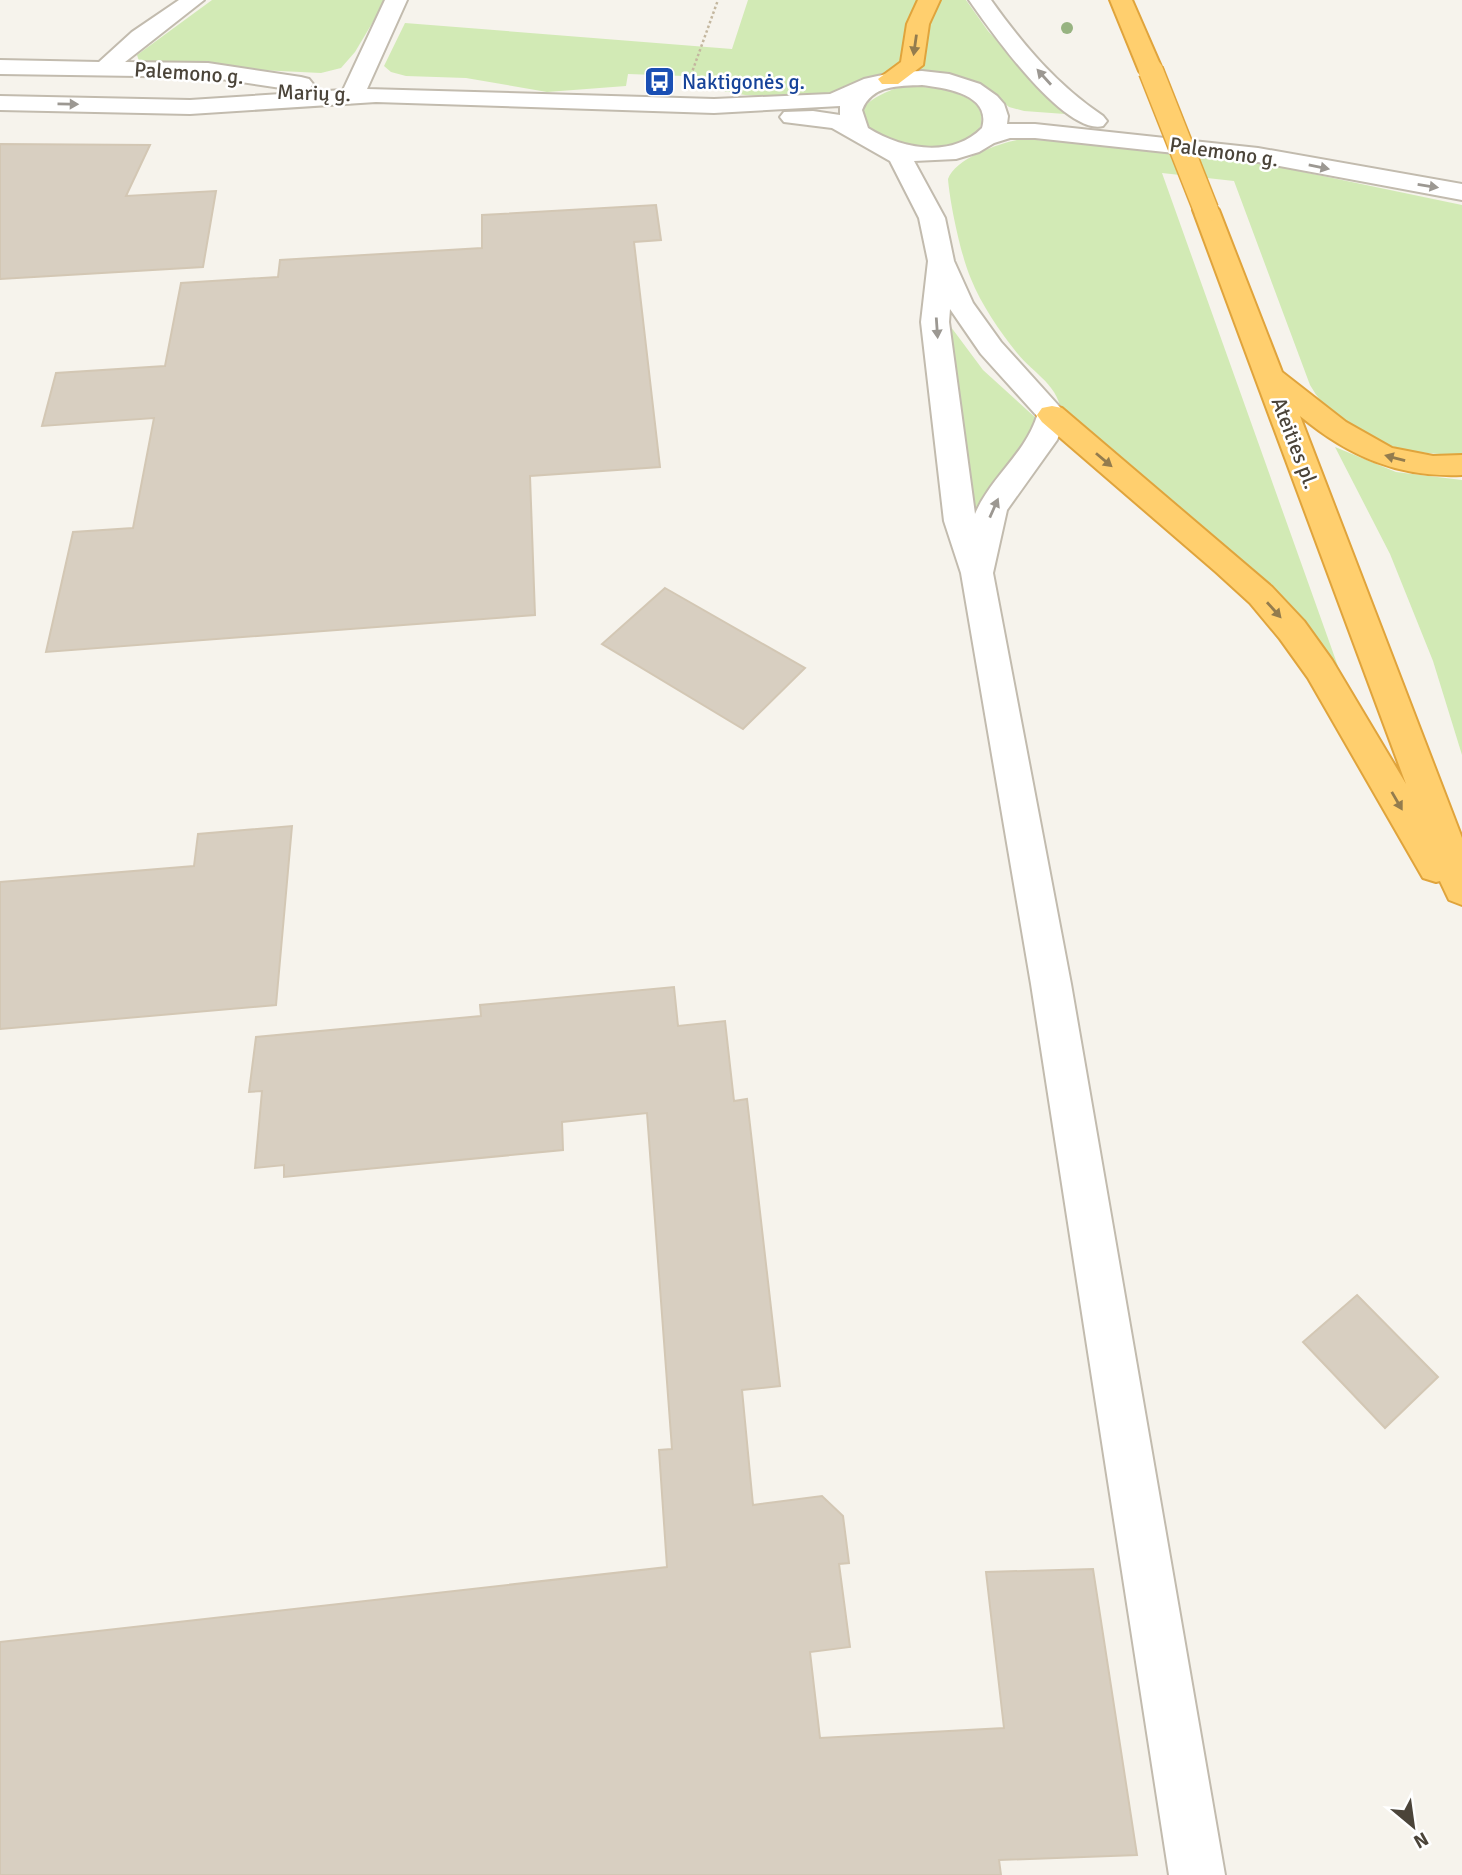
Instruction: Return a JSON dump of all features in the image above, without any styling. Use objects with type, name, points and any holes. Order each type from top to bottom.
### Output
[{"type":"highway","points":[[890,79],[912,65],[918,24],[929,0]]},
{"type":"highway","name":"Ateities pl.","points":[[1121,0],[1270,376],[1384,674],[1462,889]]},
{"type":"highway","points":[[1270,376],[1331,427],[1369,450],[1421,464],[1447,467],[1462,464]]},
{"type":"highway","points":[[1052,415],[1227,564],[1292,630],[1320,669],[1462,913]]},
{"type":"street","points":[[105,68],[140,37],[193,0]]},
{"type":"street","points":[[365,94],[396,0]]},
{"type":"street","points":[[980,0],[1001,29],[1063,99],[1095,121]]},
{"type":"street","name":"Palemono g.","points":[[0,67],[208,71],[365,94]]},
{"type":"street","name":"Palemono g.","points":[[0,103],[190,107],[365,94],[714,106],[833,101],[890,79],[917,76],[946,79],[971,88],[989,101],[1023,113],[1282,143],[1462,172]]},
{"type":"street","name":"Marių g.","points":[[0,85],[365,94]]},
{"type":"street","points":[[857,130],[850,120],[849,110],[861,91]]},
{"type":"street","points":[[985,138],[993,129],[996,120],[995,110],[989,101]]},
{"type":"street","name":"Palemono g.","points":[[714,106],[769,116],[833,120],[857,130],[884,147]]},
{"type":"street","name":"Palemono g.","points":[[959,150],[1009,131],[1035,131],[1258,155],[1462,192]]},
{"type":"street","points":[[884,147],[921,154],[959,150]]},
{"type":"street","points":[[884,147],[900,157],[932,218],[941,261],[949,282],[974,326],[1052,415],[1048,433],[1038,450],[995,503],[977,573]]},
{"type":"street","points":[[932,218],[938,172],[943,160],[959,150]]},
{"type":"street","points":[[941,261],[935,322],[960,521],[977,573],[1051,984],[1197,1875]]},
{"type":"path","points":[[690,79],[718,0]]},
{"type":"green space","points":[[212,0],[386,0],[355,52],[341,68],[321,73],[140,64],[137,55]]},
{"type":"green space","points":[[748,0],[918,0],[904,33],[903,62],[895,70],[837,95],[813,99],[745,95],[712,89],[712,77],[628,74],[626,86],[547,92],[466,78],[406,76],[391,72],[384,66],[405,23],[732,49]]},
{"type":"green space","points":[[935,0],[966,0],[988,31],[1065,114],[1024,111],[1009,107],[999,99],[920,70],[920,58]]},
{"type":"green space","points":[[904,86],[939,89],[965,97],[975,104],[981,113],[981,124],[976,133],[968,140],[945,147],[908,148],[892,143],[862,123],[860,116],[869,102]]},
{"type":"green space","points":[[1022,139],[1111,145],[1260,163],[1462,205],[1462,454],[1418,452],[1376,441],[1356,431],[1338,419],[1310,385],[1234,181],[1162,173],[1340,672],[1335,673],[1061,417],[1060,406],[1052,389],[1017,353],[985,308],[963,257],[948,179],[952,171],[969,158],[992,147]]},
{"type":"green space","points":[[948,323],[983,370],[1038,420],[1018,460],[982,499],[974,525]]},
{"type":"green space","points":[[1335,447],[1396,472],[1462,480],[1462,755],[1433,661],[1390,554]]},
{"type":"building","points":[[0,144],[150,145],[126,196],[216,191],[203,267],[0,279]]},
{"type":"building","points":[[656,205],[661,240],[634,242],[660,467],[530,476],[535,615],[46,652],[73,532],[133,528],[154,418],[42,426],[56,373],[165,366],[181,283],[278,277],[280,260],[482,248],[482,215]]},
{"type":"building","points":[[665,588],[805,668],[743,729],[602,644]]},
{"type":"building","points":[[292,826],[276,1005],[0,1029],[0,882],[194,866],[198,834]]},
{"type":"building","points":[[674,987],[678,1026],[725,1021],[734,1101],[747,1099],[780,1386],[742,1390],[753,1505],[822,1496],[843,1516],[849,1563],[839,1564],[850,1647],[810,1652],[820,1738],[1004,1728],[986,1572],[1093,1569],[1137,1855],[999,1860],[1001,1875],[0,1875],[0,1642],[667,1567],[659,1450],[672,1449],[647,1113],[562,1122],[563,1150],[284,1177],[284,1165],[255,1168],[262,1091],[249,1092],[256,1037],[481,1016],[480,1005]]},
{"type":"building","points":[[1357,1295],[1438,1377],[1385,1428],[1303,1342]]},
{"type":"place","name":"Naktigonės g.","points":[[659,82]]}]
